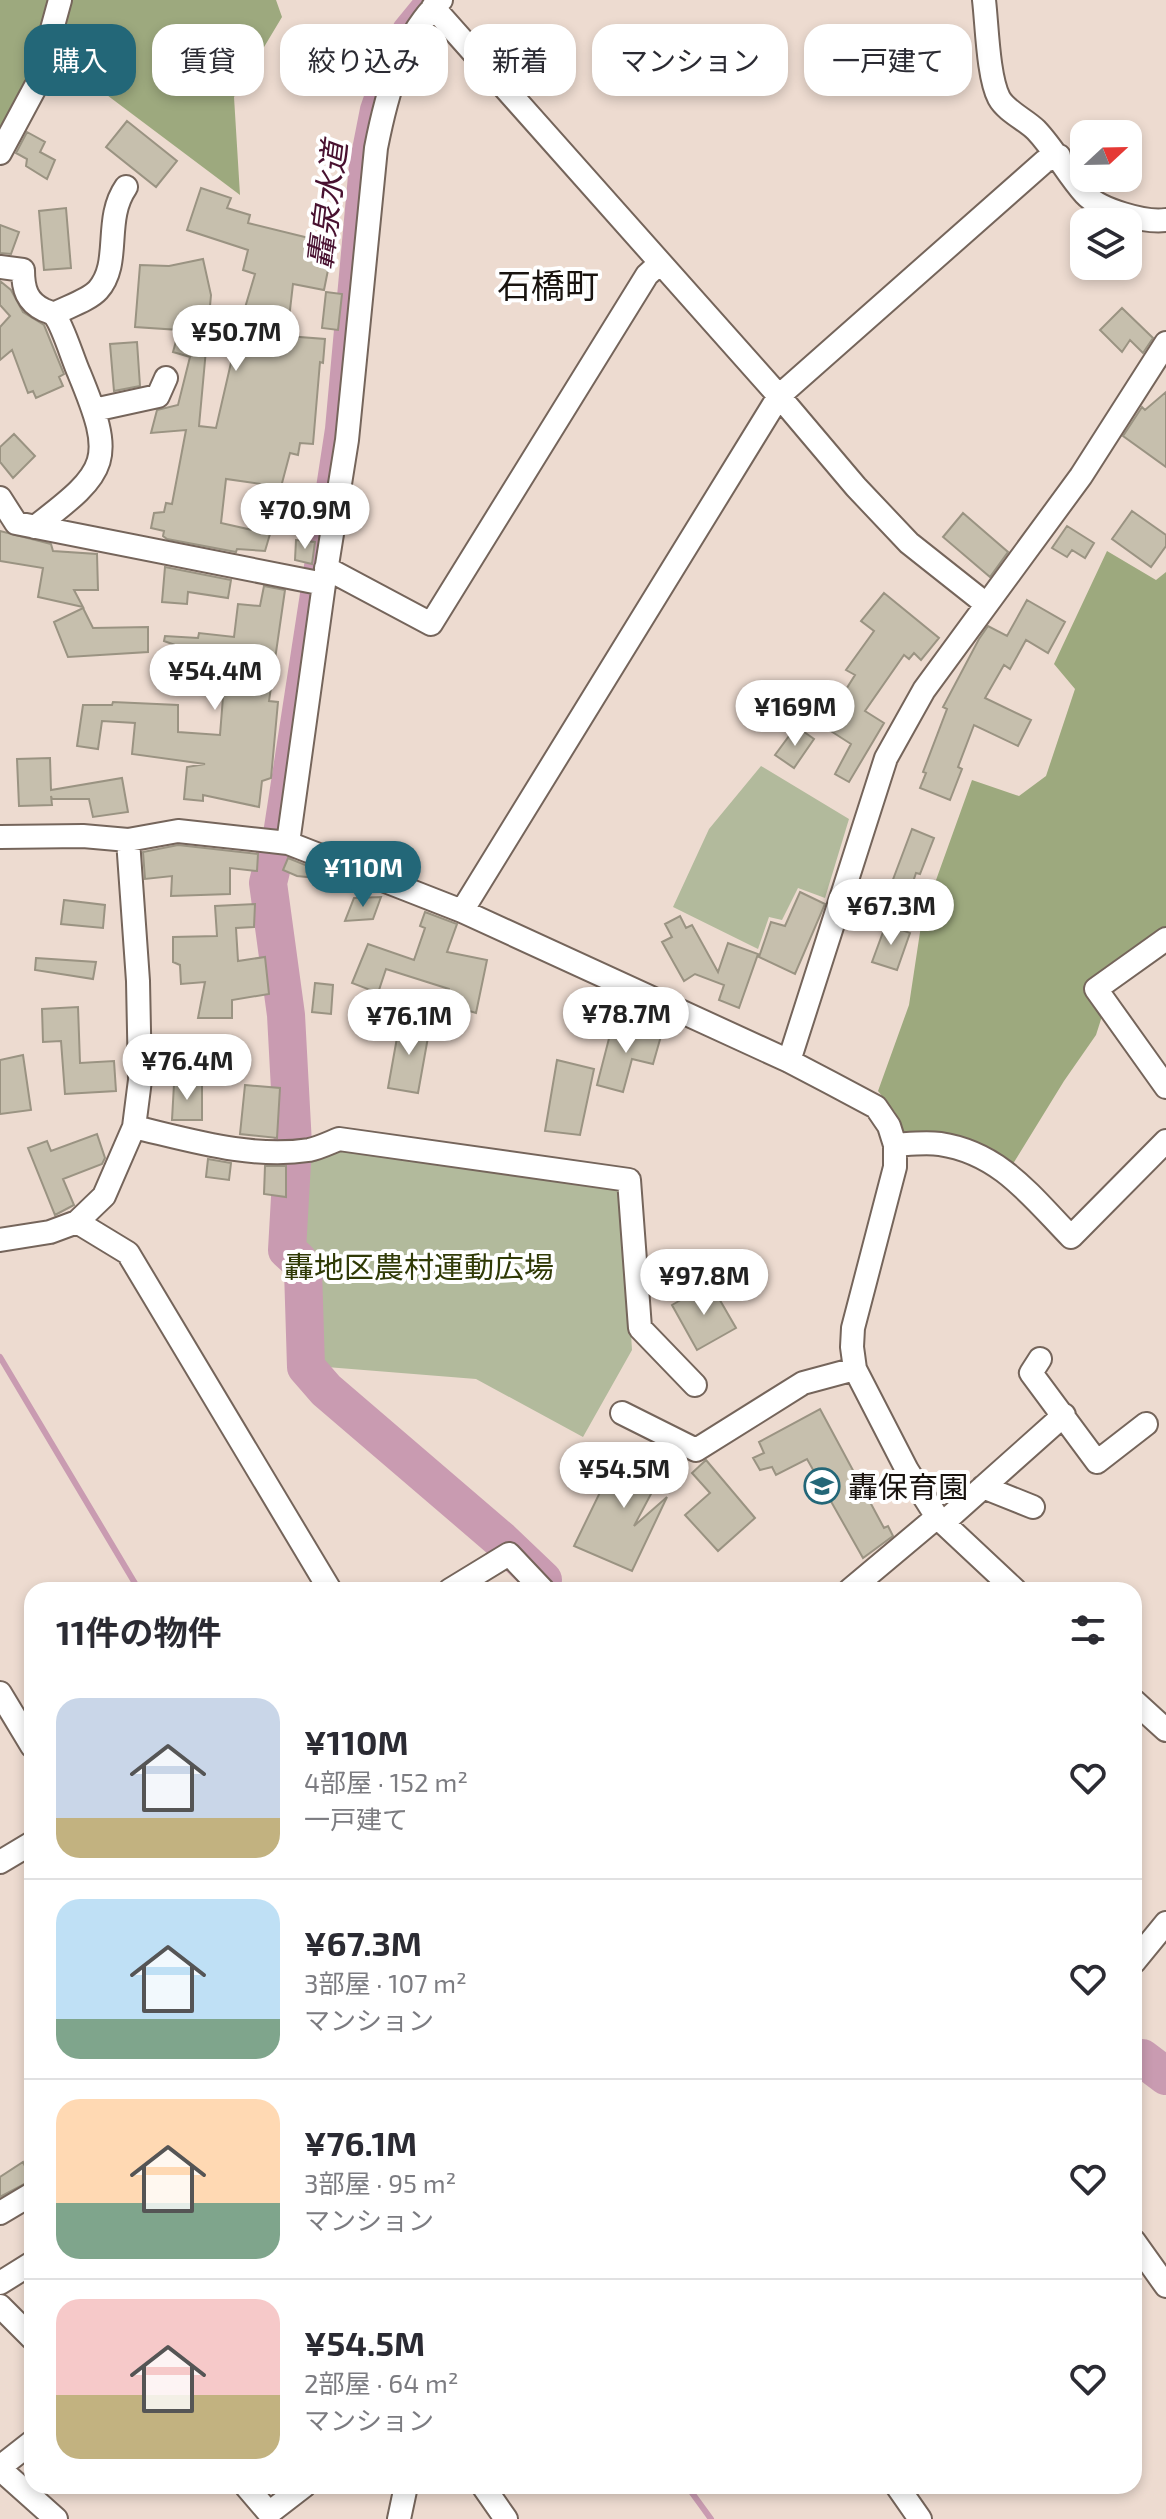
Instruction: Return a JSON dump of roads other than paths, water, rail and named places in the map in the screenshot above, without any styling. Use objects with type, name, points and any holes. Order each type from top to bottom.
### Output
[{"type":"street","points":[[0,153],[37,84],[60,0]]},
{"type":"street","points":[[984,0],[994,83],[1000,101],[1034,128],[1059,156],[1087,197],[1121,214],[1166,220]]},
{"type":"street","points":[[288,843],[347,440],[376,148],[385,105],[399,65],[415,34],[437,4],[659,264],[779,396],[856,487],[909,543],[986,604]]},
{"type":"street","points":[[462,911],[779,396],[1045,161],[1059,156]]},
{"type":"street","points":[[54,314],[98,291],[109,271],[116,201],[126,187]]},
{"type":"street","points":[[0,498],[16,523],[325,576],[431,624],[647,275],[659,264]]},
{"type":"street","points":[[0,267],[23,270],[23,284],[30,301],[54,314],[94,410],[102,443],[99,466],[76,496],[35,527]]},
{"type":"street","points":[[789,1061],[886,758],[924,690],[1081,476],[1166,343]]},
{"type":"street","points":[[94,410],[158,396],[166,378]]},
{"type":"street","points":[[0,837],[83,836],[128,840],[178,831],[288,843],[462,911],[789,1061],[876,1107],[889,1126],[895,1145],[895,1167],[853,1328],[855,1369],[883,1426],[940,1520],[1006,1582]]},
{"type":"street","points":[[0,1240],[50,1232],[77,1222],[104,1196],[134,1127],[140,1080],[139,995],[128,840]]},
{"type":"street","points":[[1166,939],[1096,989],[1166,1087]]},
{"type":"street","points":[[134,1127],[227,1148],[288,1151],[312,1149],[339,1139],[629,1180],[640,1328],[695,1385]]},
{"type":"street","points":[[895,1145],[936,1143],[971,1151],[1006,1171],[1071,1237],[1166,1141]]},
{"type":"street","points":[[77,1222],[128,1253],[325,1582]]},
{"type":"street","points":[[1040,1359],[1031,1373],[1097,1462],[1146,1424]]},
{"type":"street","points":[[622,1413],[696,1450],[803,1383],[855,1369]]},
{"type":"street","points":[[860,1582],[983,1487],[1064,1415]]},
{"type":"street","points":[[983,1487],[1033,1507]]},
{"type":"street","points":[[463,1582],[509,1554],[535,1582]]},
{"type":"street","points":[[0,1693],[24,1733]]},
{"type":"street","points":[[1142,1708],[1166,1730]]},
{"type":"street","points":[[0,1862],[24,1848]]},
{"type":"street","points":[[1142,1952],[1166,1923]]},
{"type":"street","points":[[0,2213],[24,2199]]},
{"type":"street","points":[[1142,2252],[1166,2286]]},
{"type":"street","points":[[0,2283],[24,2268]]},
{"type":"street","points":[[0,2306],[24,2330]]},
{"type":"street","points":[[24,2448],[0,2468],[24,2490]]},
{"type":"street","points":[[29,2494],[56,2519]]},
{"type":"street","points":[[252,2494],[267,2516],[294,2494]]},
{"type":"street","points":[[399,2519],[404,2494]]},
{"type":"street","points":[[489,2494],[506,2519]]},
{"type":"street","points":[[903,2494],[920,2519]]},
{"type":"waterway","name":"轟泉水道","points":[[314,573],[336,429],[360,165],[371,109],[391,51],[404,28],[426,1]]},
{"type":"waterway","name":"轟泉水道","points":[[274,834],[311,594]]},
{"type":"waterway","points":[[275,854],[268,883],[286,1015],[293,1145],[287,1250],[303,1270],[306,1367],[326,1390],[501,1540],[543,1580]]},
{"type":"waterway","points":[[0,1357],[134,1582]]},
{"type":"waterway","points":[[1142,2058],[1166,2076]]},
{"type":"waterway","points":[[693,2494],[711,2519]]},
{"type":"place","name":"轟保育園","points":[[822,1486]]},
{"type":"district","name":"石橋町","points":[[548,284]]},
{"type":"park label","name":"轟地区農村運動広場","points":[[419,1266]]}]
